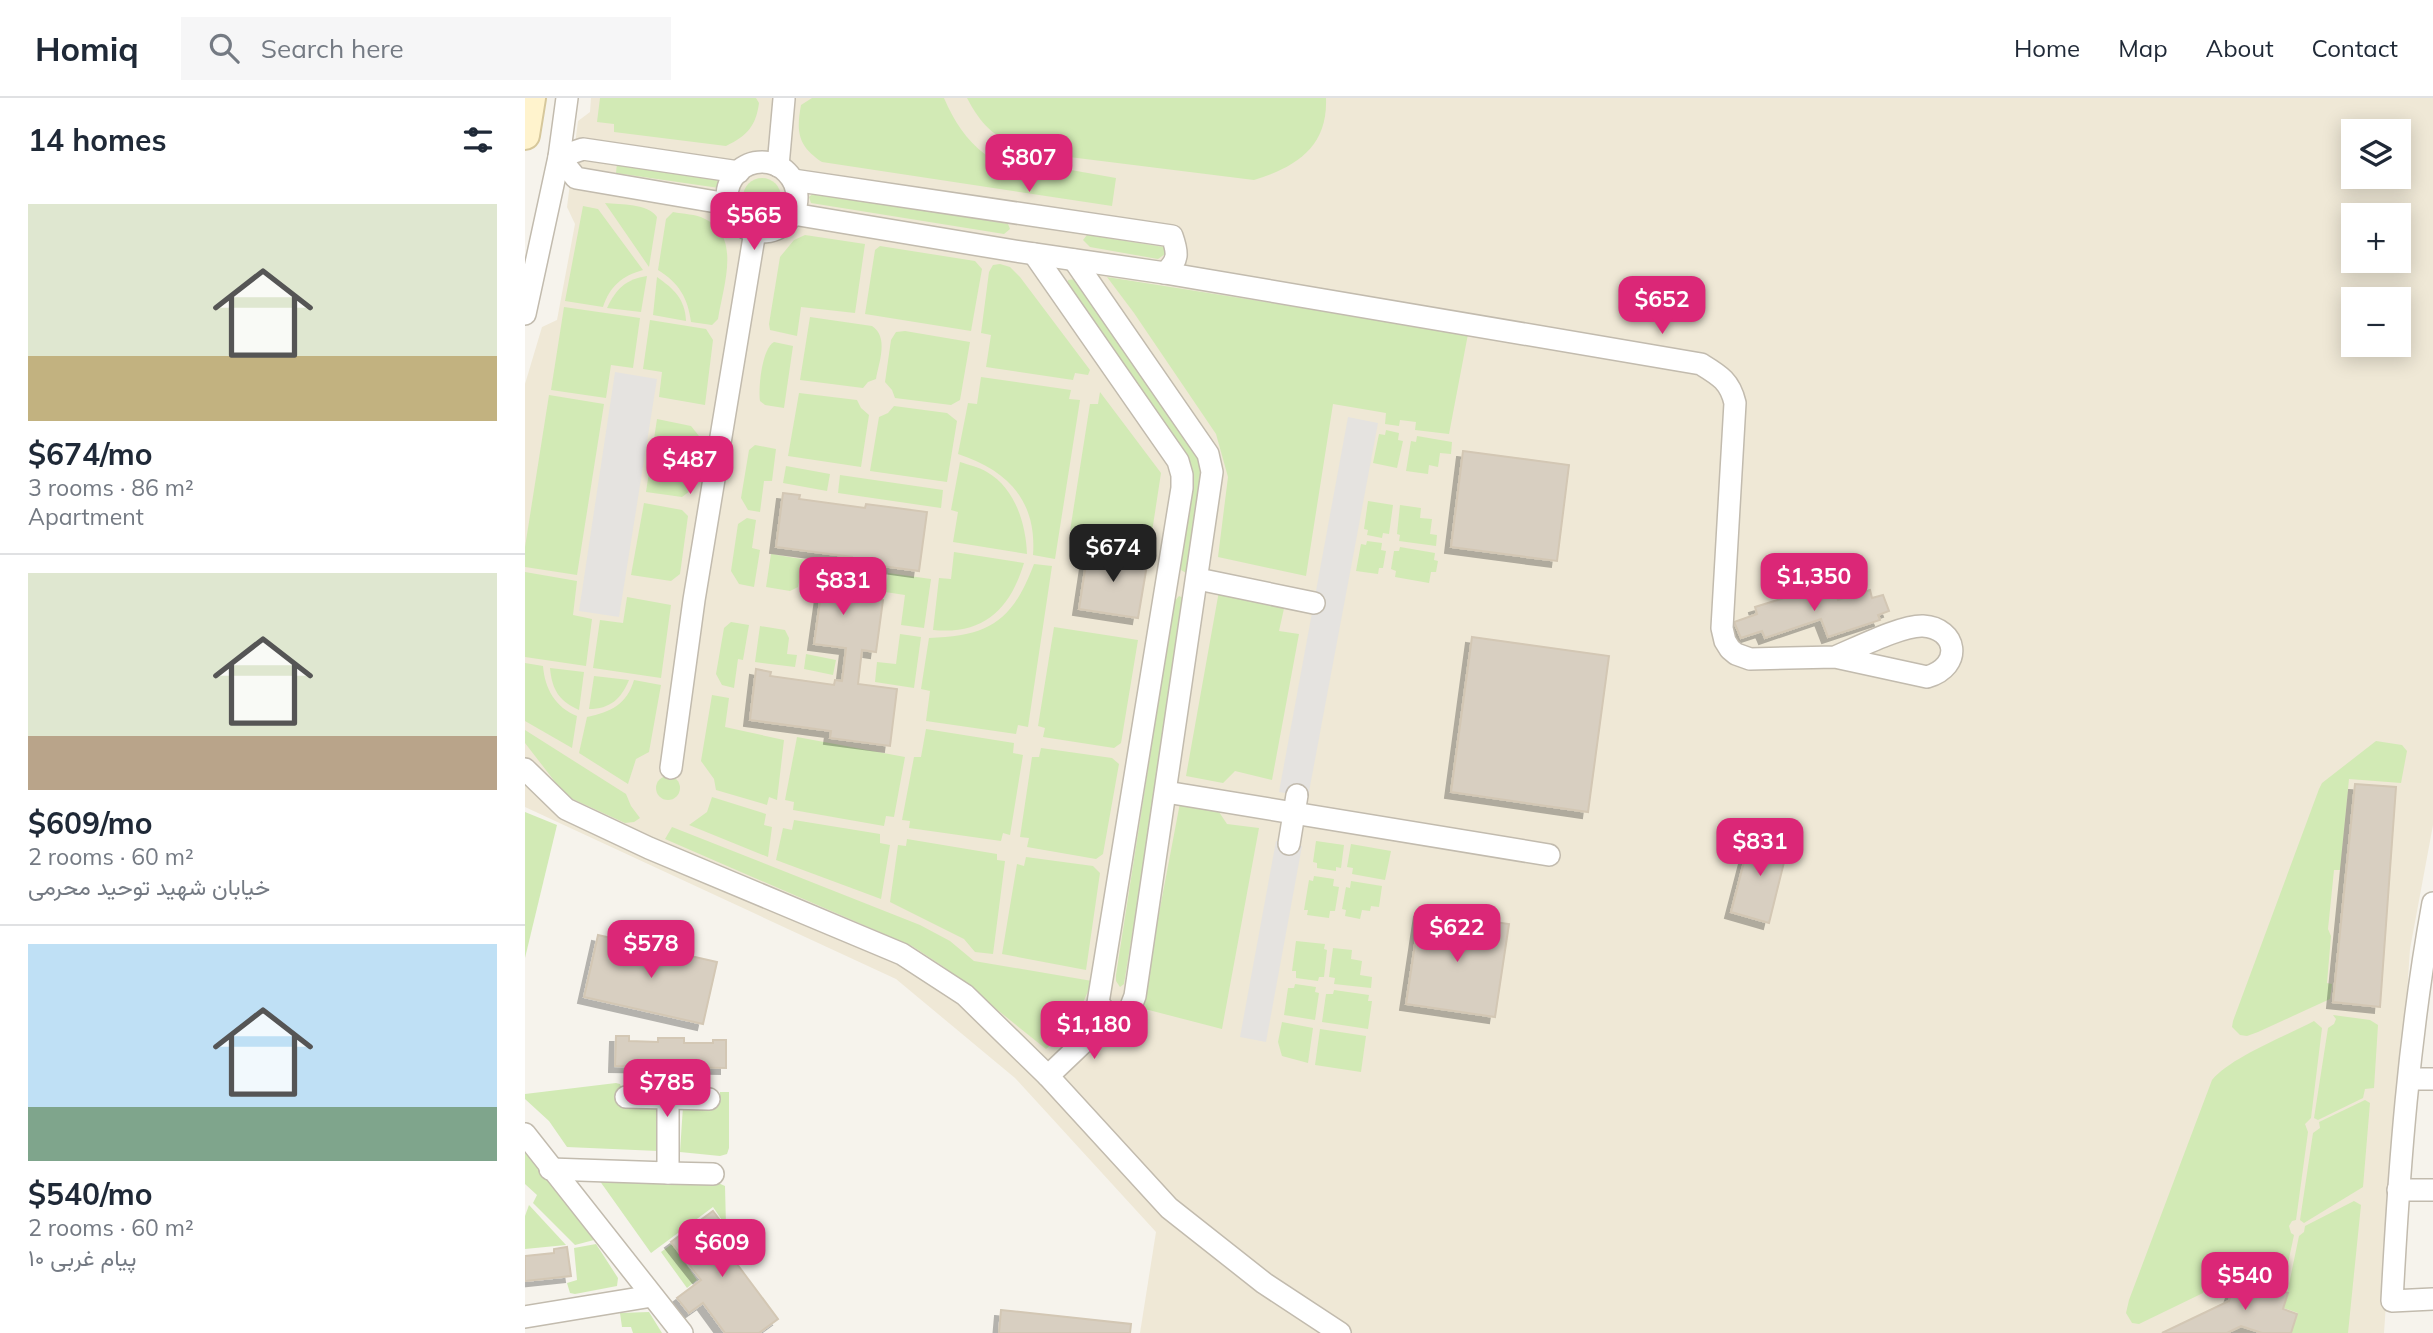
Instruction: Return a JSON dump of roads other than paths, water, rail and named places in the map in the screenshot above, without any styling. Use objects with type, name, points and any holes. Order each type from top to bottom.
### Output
[{"type":"main road","points":[[525,135],[531,98]]},
{"type":"street","points":[[525,314],[559,157],[567,98]]},
{"type":"street","points":[[790,98],[776,98],[778,169],[797,191],[793,214],[785,224],[775,230],[755,231],[740,225],[728,204],[731,181],[747,166],[778,169],[1172,236],[1177,250],[1174,264],[1165,273]]},
{"type":"street","points":[[778,169],[785,99]]},
{"type":"street","points":[[559,157],[583,149],[739,172]]},
{"type":"street","points":[[559,157],[576,178],[728,204]]},
{"type":"street","points":[[793,214],[1165,273],[1701,364],[1724,378],[1732,389],[1735,403],[1722,628],[1725,641],[1736,654],[1750,659],[1835,657],[1927,677],[1941,673],[1950,663],[1952,652],[1948,639],[1935,628],[1920,626],[1905,629],[1835,657]]},
{"type":"street","points":[[671,768],[694,600],[755,231]]},
{"type":"street","points":[[1034,254],[1178,461],[1182,475],[1098,1003],[1110,1017]]},
{"type":"street","points":[[1048,1076],[1110,1017],[1122,1016],[1130,1009],[1135,996],[1212,472],[1208,454],[1074,260]]},
{"type":"street","points":[[1198,579],[1314,603]]},
{"type":"street","points":[[525,769],[566,809],[649,848],[902,954],[965,995],[1048,1076],[1169,1209],[1264,1283],[1340,1333]]},
{"type":"street","points":[[1166,792],[1295,804],[1549,855]]},
{"type":"street","points":[[1289,844],[1295,804]]},
{"type":"street","points":[[2433,903],[2426,978],[2409,1079],[2398,1191],[2392,1301],[2433,1299]]},
{"type":"street","points":[[2409,1079],[2433,1079]]},
{"type":"street","points":[[626,1097],[709,1099]]},
{"type":"street","points":[[668,1098],[668,1173]]},
{"type":"street","points":[[525,1134],[682,1333]]},
{"type":"street","points":[[550,1169],[713,1174]]},
{"type":"street","points":[[2398,1191],[2433,1190]]},
{"type":"street","points":[[525,1317],[652,1296]]}]
